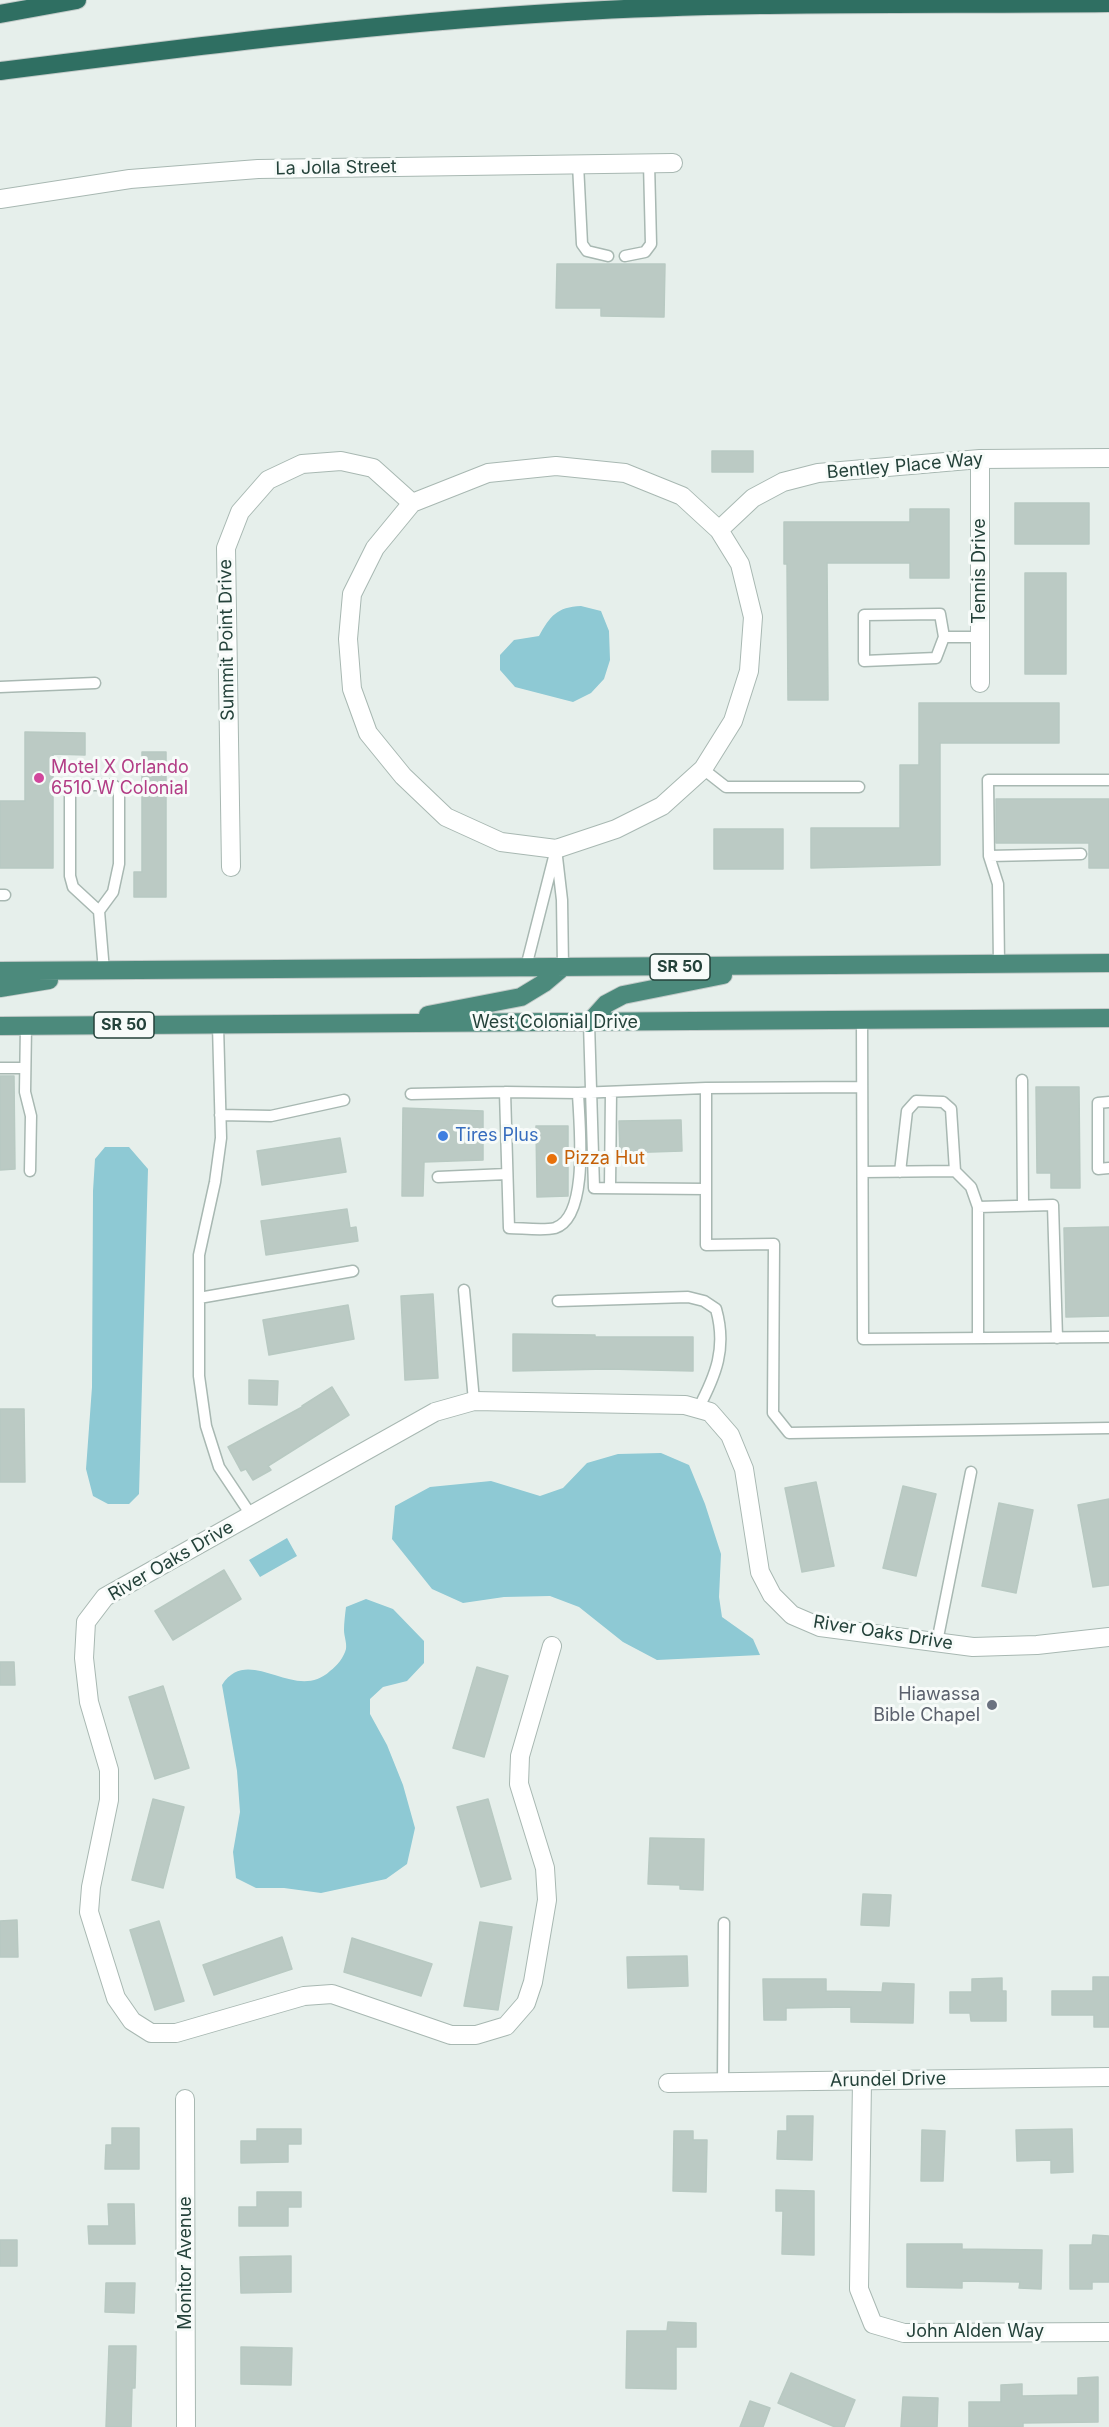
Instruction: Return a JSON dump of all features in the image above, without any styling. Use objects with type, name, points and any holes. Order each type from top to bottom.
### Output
[{"type":"highway","points":[[0,14],[77,0]]},
{"type":"highway","points":[[1079,3],[1109,12]]},
{"type":"highway","points":[[0,71],[309,32],[567,12],[766,5],[1109,3]]},
{"type":"highway","name":"SR 50","points":[[0,971],[1109,963]]},
{"type":"highway","points":[[589,1023],[606,1004],[623,995],[766,966]]},
{"type":"highway","points":[[385,1024],[521,997],[544,983],[563,967]]},
{"type":"highway","points":[[0,988],[104,971]]},
{"type":"highway","name":"West Colonial Drive","points":[[0,1026],[1109,1018]]},
{"type":"street","name":"La Jolla Street","points":[[0,199],[130,178],[258,170],[673,163]]},
{"type":"street","name":"Bentley Place Way","points":[[719,530],[753,498],[783,482],[818,473],[980,459],[1109,458]]},
{"type":"street","name":"Tennis Drive","points":[[980,459],[980,683]]},
{"type":"street","name":"Summit Point Drive","points":[[231,867],[226,548],[240,512],[268,480],[302,464],[341,461],[373,468],[412,502]]},
{"type":"street","points":[[556,466],[625,473],[682,496],[719,530],[740,564],[753,616],[749,671],[733,722],[703,769],[662,806],[616,829],[556,849],[501,842],[446,817],[403,776],[368,733],[352,689],[348,639],[352,594],[375,548],[412,502],[488,473],[556,466]]},
{"type":"street","name":"River Oaks Drive","points":[[552,1646],[520,1756],[519,1784],[545,1868],[547,1900],[533,1982],[526,2003],[506,2026],[476,2035],[451,2035],[332,1994],[304,1996],[176,2033],[151,2033],[132,2021],[116,1998],[89,1912],[91,1887],[109,1800],[109,1770],[89,1702],[84,1659],[87,1622],[105,1597],[435,1412],[474,1401],[685,1405],[710,1412],[730,1435],[744,1469],[760,1572],[772,1595],[792,1615],[820,1627],[973,1647],[1037,1645],[1109,1637]]},
{"type":"street","name":"Arundel Drive","points":[[668,2083],[1109,2077]]},
{"type":"street","name":"John Alden Way","points":[[862,2080],[859,2289],[873,2324],[904,2333],[1109,2332]]},
{"type":"street","name":"Monitor Avenue","points":[[185,2098],[186,2427]]},
{"type":"lane","points":[[625,256],[645,252],[651,244],[649,163]]},
{"type":"lane","points":[[578,164],[582,244],[587,250],[608,256]]},
{"type":"lane","points":[[940,614],[944,637],[936,658],[864,661],[864,615],[940,614]]},
{"type":"lane","points":[[944,637],[980,637]]},
{"type":"lane","points":[[0,687],[95,683]]},
{"type":"lane","points":[[703,769],[726,787],[859,787]]},
{"type":"lane","points":[[999,964],[998,884],[989,856],[988,780],[1109,780]]},
{"type":"lane","points":[[99,911],[73,887],[70,876],[70,794],[75,785],[113,785],[119,789],[119,864],[113,892],[99,911],[104,971]]},
{"type":"lane","points":[[556,849],[562,900],[563,967]]},
{"type":"lane","points":[[526,967],[556,849]]},
{"type":"lane","points":[[989,856],[1081,854]]},
{"type":"lane","points":[[862,1020],[863,1339],[1109,1337]]},
{"type":"lane","points":[[589,1023],[594,1188],[705,1189]]},
{"type":"lane","points":[[218,1025],[220,1138],[215,1182],[199,1255],[199,1376],[206,1426],[219,1467],[251,1515]]},
{"type":"lane","points":[[26,1026],[25,1068],[20,1092],[31,1116],[30,1171]]},
{"type":"lane","points":[[0,1068],[25,1068]]},
{"type":"lane","points":[[1022,1080],[1023,1206]]},
{"type":"lane","points":[[411,1094],[862,1087]]},
{"type":"lane","points":[[706,1088],[706,1245],[774,1244],[773,1413],[789,1432],[1109,1428]]},
{"type":"lane","points":[[505,1092],[509,1228],[556,1227],[569,1218],[579,1191],[578,1093]]},
{"type":"lane","points":[[610,1187],[611,1092]]},
{"type":"lane","points":[[220,1115],[271,1116],[344,1100]]},
{"type":"lane","points":[[900,1172],[907,1111],[916,1101],[944,1102],[951,1109],[955,1171],[971,1187],[978,1207],[978,1338]]},
{"type":"lane","points":[[1109,1102],[1098,1103],[1098,1168],[1109,1168]]},
{"type":"lane","points":[[862,1172],[955,1171]]},
{"type":"lane","points":[[438,1177],[507,1174]]},
{"type":"lane","points":[[978,1207],[1053,1204],[1057,1338]]},
{"type":"lane","points":[[199,1298],[353,1271]]},
{"type":"lane","points":[[464,1290],[474,1401]]},
{"type":"lane","points":[[558,1301],[688,1297],[704,1301],[716,1309],[720,1322],[718,1367],[698,1409]]},
{"type":"lane","points":[[937,1642],[971,1472]]},
{"type":"lane","points":[[723,2082],[724,1923]]},
{"type":"water","points":[[581,606],[601,611],[609,631],[610,660],[604,679],[591,693],[573,702],[515,687],[500,670],[500,655],[514,640],[539,636],[555,614],[566,608]]},
{"type":"water","points":[[105,1147],[129,1147],[148,1169],[139,1494],[129,1504],[108,1504],[93,1496],[86,1469],[92,1387],[93,1191],[95,1159]]},
{"type":"water","points":[[661,1453],[689,1465],[705,1504],[721,1554],[719,1597],[722,1617],[753,1639],[760,1655],[657,1660],[623,1642],[579,1607],[550,1596],[504,1597],[463,1603],[432,1589],[392,1539],[395,1506],[430,1487],[491,1481],[540,1496],[563,1488],[587,1463],[618,1454]]},
{"type":"water","points":[[287,1538],[297,1556],[260,1577],[249,1560]]},
{"type":"water","points":[[366,1599],[393,1609],[424,1641],[424,1663],[407,1681],[383,1687],[370,1699],[370,1714],[387,1745],[403,1785],[415,1828],[407,1864],[386,1879],[321,1893],[284,1888],[256,1888],[236,1878],[233,1852],[240,1812],[237,1771],[222,1685],[233,1674],[245,1670],[302,1681],[316,1679],[330,1671],[342,1658],[346,1649],[344,1627],[346,1607]]},
{"type":"building","points":[[557,264],[665,264],[664,317],[601,316],[601,308],[556,308]]},
{"type":"building","points":[[712,451],[753,451],[753,472],[712,472]]},
{"type":"building","points":[[1015,503],[1089,503],[1089,544],[1015,544]]},
{"type":"building","points":[[910,509],[949,509],[949,578],[910,578],[910,563],[827,563],[828,700],[788,700],[787,564],[784,564],[784,522],[910,522]]},
{"type":"building","points":[[1025,573],[1066,573],[1066,674],[1025,674]]},
{"type":"building","points":[[919,703],[1059,703],[1059,743],[940,743],[940,865],[811,868],[811,828],[900,828],[900,765],[919,765]]},
{"type":"building","name":"Motel X Orlando 6510 W Colonial","points":[[25,732],[85,733],[85,755],[53,754],[53,868],[0,868],[0,801],[25,801]]},
{"type":"building","points":[[142,752],[166,752],[166,897],[134,897],[134,872],[142,872]]},
{"type":"building","points":[[996,799],[1109,799],[1109,868],[1089,868],[1089,843],[996,843]]},
{"type":"building","points":[[714,829],[783,829],[783,869],[714,869]]},
{"type":"building","points":[[0,1076],[14,1076],[15,1169],[0,1170]]},
{"type":"building","points":[[1036,1087],[1079,1087],[1080,1188],[1051,1188],[1051,1173],[1037,1173]]},
{"type":"building","name":"Tires Plus","points":[[403,1108],[483,1111],[483,1160],[424,1162],[423,1196],[402,1196]]},
{"type":"building","points":[[681,1120],[682,1151],[620,1153],[619,1121]]},
{"type":"building","points":[[536,1126],[568,1126],[568,1196],[537,1197]]},
{"type":"building","points":[[340,1138],[346,1172],[262,1185],[257,1151]]},
{"type":"building","points":[[347,1209],[350,1228],[356,1227],[358,1241],[266,1255],[261,1221]]},
{"type":"building","points":[[1109,1227],[1109,1316],[1066,1317],[1064,1228]]},
{"type":"building","points":[[433,1294],[438,1378],[405,1380],[401,1296]]},
{"type":"building","points":[[348,1305],[354,1339],[269,1355],[263,1320]]},
{"type":"building","points":[[513,1334],[693,1337],[693,1371],[608,1369],[513,1371]]},
{"type":"building","points":[[249,1380],[278,1381],[277,1405],[249,1404]]},
{"type":"building","points":[[332,1387],[349,1415],[268,1466],[271,1470],[253,1480],[246,1469],[241,1471],[228,1447],[304,1406],[302,1406]]},
{"type":"building","points":[[0,1409],[24,1409],[25,1482],[0,1482]]},
{"type":"building","points":[[816,1482],[834,1566],[802,1572],[785,1488]]},
{"type":"building","points":[[903,1486],[936,1494],[916,1576],[883,1568]]},
{"type":"building","points":[[1109,1499],[1109,1585],[1093,1587],[1078,1505]]},
{"type":"building","points":[[999,1503],[1033,1510],[1016,1593],[982,1586]]},
{"type":"building","points":[[224,1570],[241,1599],[173,1640],[155,1611]]},
{"type":"building","points":[[0,1662],[14,1662],[15,1685],[0,1685]]},
{"type":"building","points":[[477,1667],[508,1676],[484,1757],[453,1748]]},
{"type":"building","points":[[163,1686],[189,1768],[155,1779],[129,1697]]},
{"type":"building","points":[[153,1799],[184,1807],[163,1888],[132,1880]]},
{"type":"building","points":[[488,1799],[511,1879],[481,1887],[457,1807]]},
{"type":"building","points":[[650,1838],[704,1839],[703,1890],[680,1889],[680,1885],[648,1884]]},
{"type":"building","points":[[863,1894],[891,1895],[889,1926],[861,1925]]},
{"type":"building","points":[[17,1920],[18,1957],[0,1957],[0,1921]]},
{"type":"building","points":[[159,1921],[184,2001],[155,2010],[130,1930]]},
{"type":"building","points":[[480,1922],[512,1927],[498,2010],[464,2006]]},
{"type":"building","points":[[282,1937],[292,1969],[214,1995],[203,1965]]},
{"type":"building","points":[[352,1938],[432,1964],[421,1996],[344,1972]]},
{"type":"building","points":[[687,1956],[688,1986],[628,1988],[627,1957]]},
{"type":"building","points":[[1093,1977],[1109,1977],[1109,2027],[1094,2027],[1094,2015],[1052,2015],[1052,1991],[1093,1991]]},
{"type":"building","points":[[1002,1978],[1002,1991],[1006,1991],[1006,2021],[971,2021],[970,2013],[950,2013],[950,1992],[972,1992],[972,1979]]},
{"type":"building","points":[[763,1979],[826,1979],[826,1991],[882,1992],[883,1983],[914,1984],[913,2023],[851,2022],[851,2007],[786,2008],[786,2020],[764,2020]]},
{"type":"building","points":[[787,2116],[813,2116],[812,2160],[777,2159],[778,2131],[787,2131]]},
{"type":"building","points":[[112,2128],[139,2128],[139,2169],[105,2169],[106,2145],[112,2145]]},
{"type":"building","points":[[257,2129],[301,2129],[301,2144],[288,2144],[288,2162],[241,2163],[241,2141],[257,2141]]},
{"type":"building","points":[[1072,2129],[1073,2172],[1051,2173],[1051,2160],[1017,2161],[1016,2130]]},
{"type":"building","points":[[922,2130],[945,2131],[943,2181],[921,2181]]},
{"type":"building","points":[[674,2131],[693,2131],[693,2140],[707,2140],[706,2192],[673,2191]]},
{"type":"building","points":[[776,2190],[814,2191],[814,2255],[782,2254],[783,2211],[776,2211]]},
{"type":"building","points":[[257,2192],[301,2192],[301,2207],[288,2207],[288,2226],[239,2226],[239,2207],[257,2207]]},
{"type":"building","points":[[108,2204],[134,2204],[135,2244],[89,2244],[88,2226],[109,2226]]},
{"type":"building","points":[[1093,2235],[1109,2236],[1109,2282],[1092,2282],[1092,2289],[1070,2289],[1070,2245],[1092,2245]]},
{"type":"building","points":[[0,2240],[17,2240],[17,2266],[0,2266]]},
{"type":"building","points":[[907,2244],[962,2244],[962,2249],[1042,2250],[1041,2289],[1019,2288],[1020,2282],[962,2281],[962,2288],[907,2287]]},
{"type":"building","points":[[291,2256],[291,2292],[241,2293],[240,2257]]},
{"type":"building","points":[[106,2283],[135,2283],[134,2313],[105,2312]]},
{"type":"building","points":[[668,2322],[696,2323],[696,2347],[676,2347],[676,2389],[626,2388],[627,2331],[667,2331]]},
{"type":"building","points":[[109,2346],[136,2346],[131,2427],[106,2427]]},
{"type":"building","points":[[241,2347],[292,2348],[291,2385],[241,2384]]},
{"type":"building","points":[[791,2373],[855,2400],[844,2427],[835,2427],[778,2403]]},
{"type":"building","points":[[1098,2377],[1098,2422],[1023,2423],[1023,2427],[969,2427],[969,2402],[1001,2402],[1001,2385],[1022,2384],[1022,2396],[1078,2395],[1078,2378]]},
{"type":"building","points":[[903,2397],[938,2398],[937,2427],[901,2427]]},
{"type":"building","points":[[750,2401],[770,2408],[763,2427],[740,2427]]},
{"type":"place","name":"Motel X Orlando 6510 W Colonial","points":[[39,778]]},
{"type":"place","name":"Tires Plus","points":[[443,1136]]},
{"type":"place","name":"Pizza Hut","points":[[552,1159]]},
{"type":"place","name":"Hiawassa Bible Chapel","points":[[992,1705]]}]
